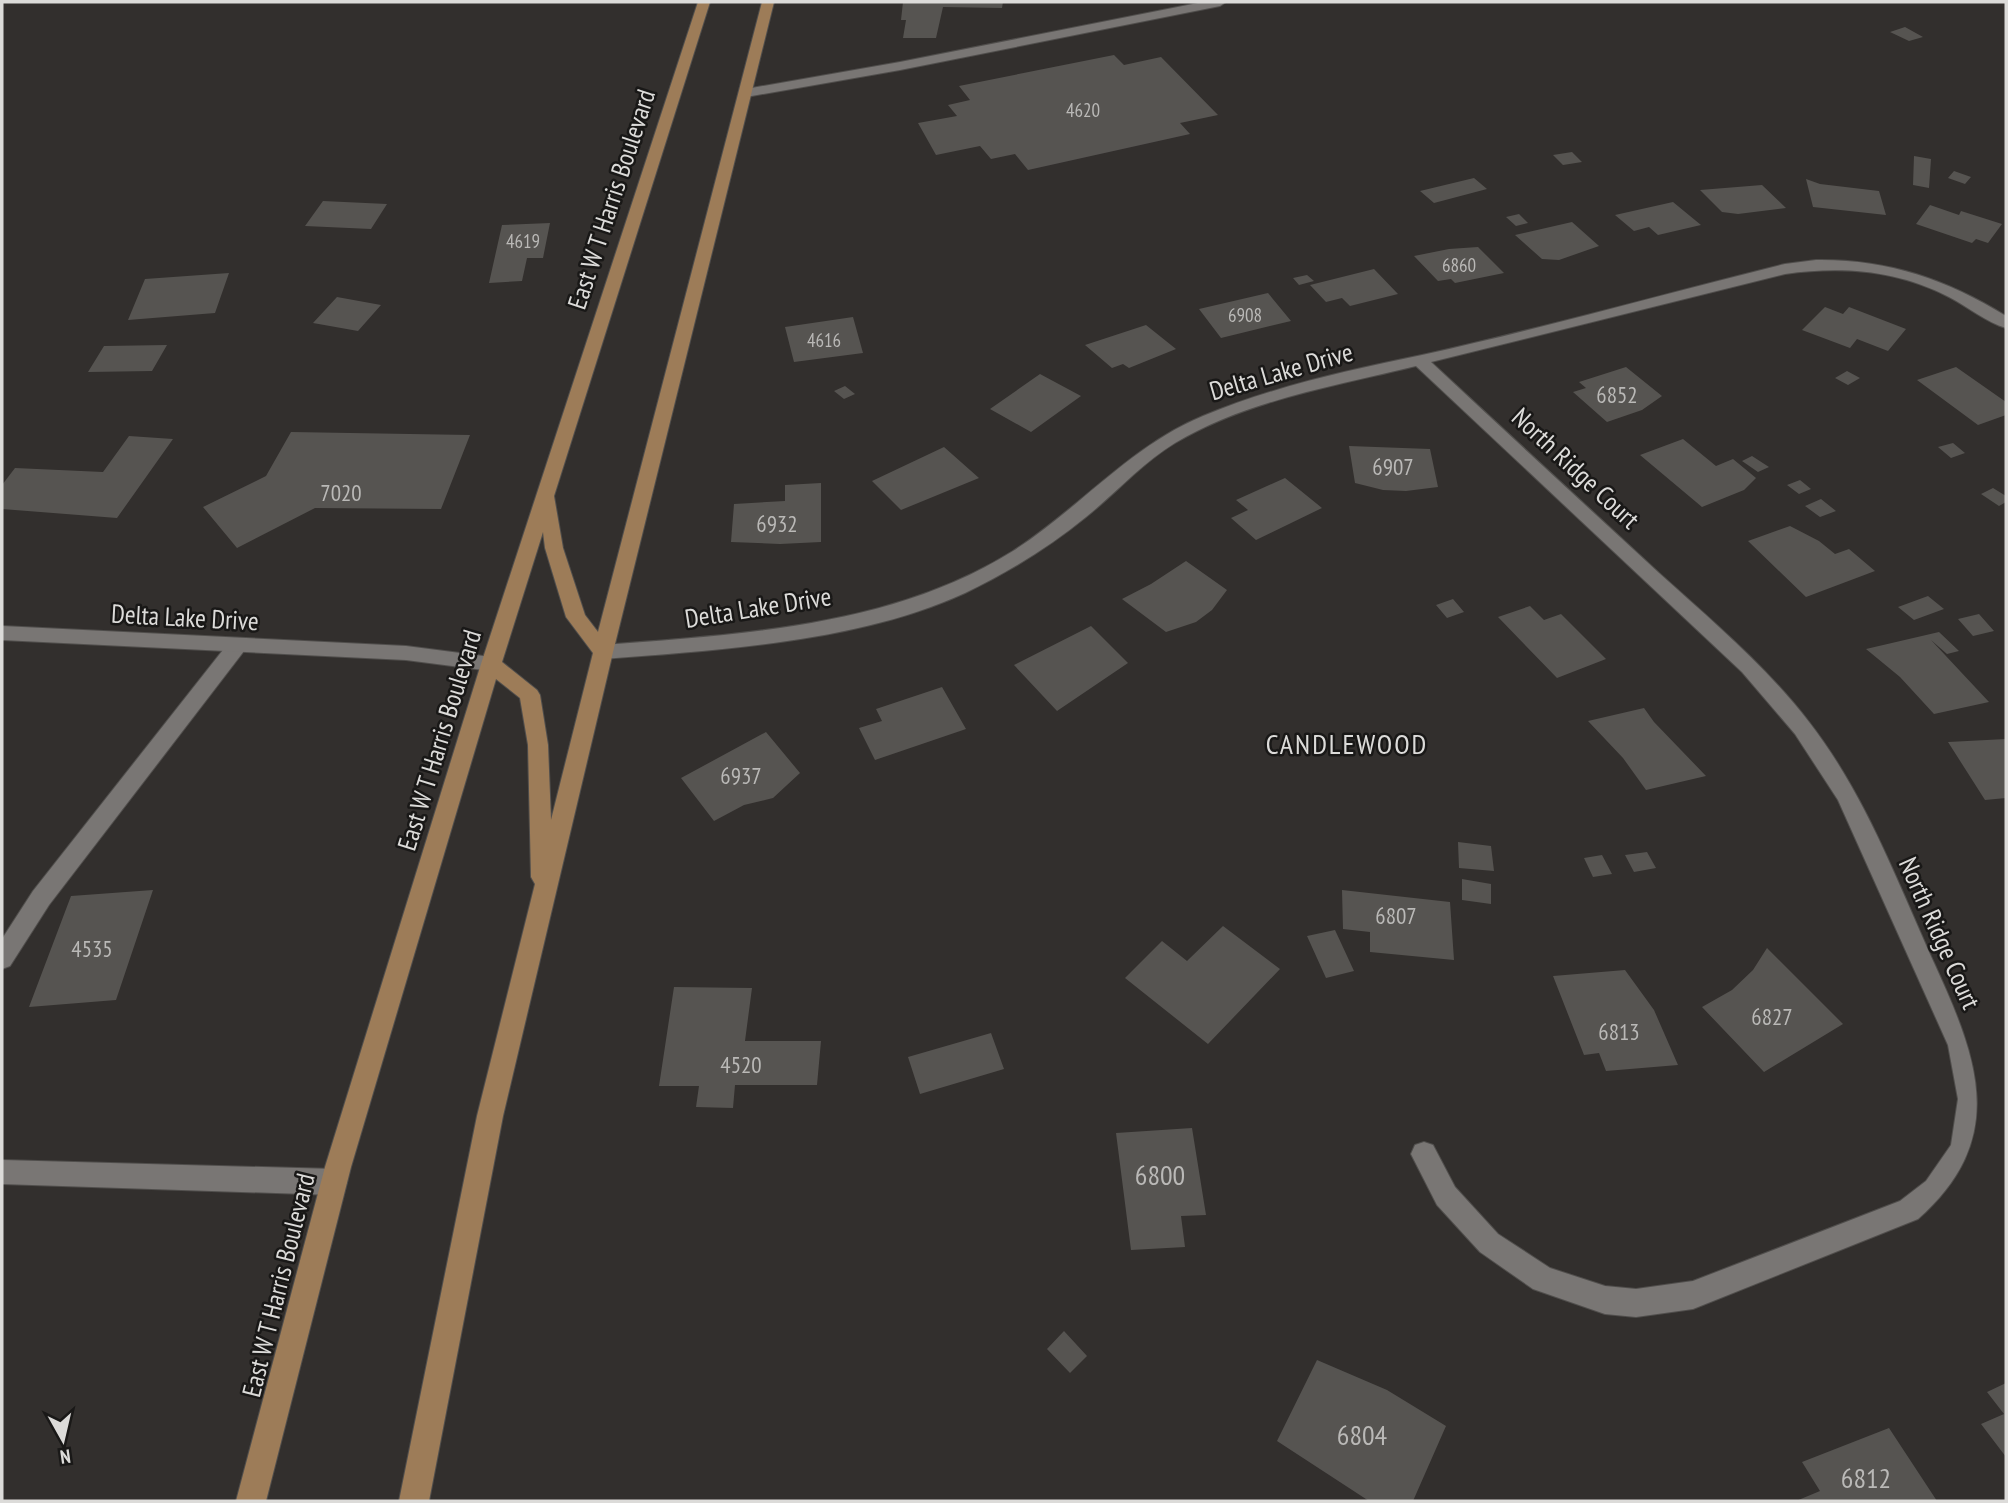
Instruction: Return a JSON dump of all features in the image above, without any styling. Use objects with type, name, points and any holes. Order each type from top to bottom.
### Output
[{"type":"main road","name":"East W T Harris Boulevard","points":[[251,1501],[334,1182],[491,664],[704,2]]},
{"type":"main road","points":[[414,1501],[490,1116],[603,652],[768,2]]},
{"type":"main road","points":[[546,493],[554,548],[576,617],[603,652]]},
{"type":"main road","points":[[491,664],[530,695],[538,745],[543,903]]},
{"type":"street","points":[[747,93],[1220,2]]},
{"type":"street","name":"Delta Lake Drive","points":[[603,652],[705,644],[789,633],[896,610],[932,598],[997,569],[1051,535],[1156,447],[1200,423],[1265,399],[1817,263],[1881,268],[1933,281],[1969,298],[2006,323]]},
{"type":"street","name":"North Ridge Court","points":[[1419,360],[1749,667],[1802,728],[1847,796],[1955,1032],[1971,1099],[1963,1149],[1935,1190],[1909,1210],[1693,1295],[1636,1303],[1605,1300],[1543,1279],[1489,1243],[1446,1196],[1424,1154]]},
{"type":"street","name":"Delta Lake Drive","points":[[2,633],[406,653],[491,664]]},
{"type":"street","points":[[2,959],[56,877],[237,646]]},
{"type":"street","points":[[2,1172],[334,1182]]},
{"type":"building","points":[[903,2],[1003,2],[1002,8],[943,7],[936,38],[903,38],[906,20],[901,20]]},
{"type":"building","points":[[1905,27],[1923,37],[1909,41],[1890,32]]},
{"type":"building","points":[[1114,55],[1124,65],[1161,57],[1218,115],[1180,123],[1190,134],[1028,170],[1015,154],[991,159],[980,146],[936,155],[918,123],[957,116],[948,105],[970,100],[959,86]]},
{"type":"building","points":[[1572,152],[1582,162],[1563,165],[1553,155]]},
{"type":"building","points":[[1914,156],[1931,159],[1929,188],[1913,185]]},
{"type":"building","points":[[1954,171],[1971,177],[1965,184],[1948,178]]},
{"type":"building","points":[[1474,178],[1487,189],[1434,203],[1420,191]]},
{"type":"building","points":[[1806,179],[1820,184],[1879,191],[1886,215],[1813,207]]},
{"type":"building","points":[[1762,185],[1786,208],[1738,214],[1722,212],[1700,190]]},
{"type":"building","points":[[323,201],[387,204],[371,229],[305,226]]},
{"type":"building","points":[[1673,202],[1701,225],[1658,235],[1649,227],[1634,231],[1615,215]]},
{"type":"building","points":[[1930,205],[1959,215],[1961,211],[2002,224],[1988,243],[1976,239],[1972,243],[1916,224]]},
{"type":"building","points":[[1519,214],[1528,223],[1516,226],[1506,217]]},
{"type":"building","points":[[1572,222],[1599,246],[1559,260],[1542,259],[1515,235]]},
{"type":"building","points":[[550,223],[543,258],[527,258],[522,281],[489,283],[502,225]]},
{"type":"building","points":[[1478,247],[1504,273],[1455,283],[1451,279],[1438,281],[1414,256],[1449,249]]},
{"type":"building","points":[[1374,269],[1398,294],[1350,306],[1342,298],[1326,302],[1310,285]]},
{"type":"building","points":[[229,273],[215,313],[128,320],[145,279]]},
{"type":"building","points":[[1307,275],[1314,281],[1299,285],[1293,278]]},
{"type":"building","points":[[1268,293],[1291,321],[1221,338],[1199,309]]},
{"type":"building","points":[[337,297],[381,305],[358,331],[313,323]]},
{"type":"building","points":[[1825,307],[1843,314],[1849,307],[1906,329],[1888,351],[1857,339],[1850,348],[1802,330]]},
{"type":"building","points":[[853,317],[863,353],[794,362],[785,327]]},
{"type":"building","points":[[1146,325],[1176,349],[1129,368],[1123,364],[1112,368],[1085,345]]},
{"type":"building","points":[[167,345],[152,371],[88,372],[104,346]]},
{"type":"building","points":[[1626,367],[1662,396],[1642,410],[1607,422],[1573,392],[1586,388],[1579,382]]},
{"type":"building","points":[[1956,367],[2006,402],[2006,415],[1978,425],[1917,380]]},
{"type":"building","points":[[1847,371],[1860,378],[1848,385],[1835,378]]},
{"type":"building","points":[[1040,374],[1081,396],[1031,432],[990,409]]},
{"type":"building","points":[[845,386],[855,394],[844,399],[834,391]]},
{"type":"building","points":[[291,432],[470,435],[441,509],[315,508],[237,548],[203,507],[266,476]]},
{"type":"building","points":[[129,436],[173,439],[117,518],[2,509],[2,485],[15,468],[103,472]]},
{"type":"building","points":[[1683,439],[1716,466],[1733,459],[1756,478],[1744,490],[1702,507],[1640,455]]},
{"type":"building","points":[[1953,443],[1965,453],[1951,458],[1938,447]]},
{"type":"building","points":[[1349,446],[1430,449],[1438,487],[1406,491],[1383,490],[1355,483]]},
{"type":"building","points":[[944,447],[979,478],[901,510],[872,481]]},
{"type":"building","points":[[1752,456],[1769,467],[1758,472],[1742,461]]},
{"type":"building","points":[[1285,478],[1322,508],[1256,540],[1231,518],[1248,510],[1236,500]]},
{"type":"building","points":[[1800,480],[1811,489],[1799,494],[1787,485]]},
{"type":"building","points":[[821,483],[821,542],[731,542],[734,504],[785,501],[785,485]]},
{"type":"building","points":[[1993,488],[2006,496],[2006,502],[1999,506],[1981,494]]},
{"type":"building","points":[[1821,499],[1836,511],[1820,517],[1805,506]]},
{"type":"building","points":[[1790,526],[1819,541],[1835,554],[1849,549],[1875,571],[1806,597],[1748,541]]},
{"type":"building","points":[[1186,561],[1227,590],[1212,610],[1196,622],[1166,632],[1122,599],[1151,584]]},
{"type":"building","points":[[1928,596],[1944,609],[1914,620],[1898,607]]},
{"type":"building","points":[[1453,599],[1464,612],[1447,618],[1436,605]]},
{"type":"building","points":[[1530,606],[1544,620],[1561,614],[1606,659],[1557,678],[1498,617]]},
{"type":"building","points":[[1979,614],[1994,631],[1973,636],[1958,619]]},
{"type":"building","points":[[1091,626],[1128,663],[1057,711],[1014,665]]},
{"type":"building","points":[[1939,632],[1959,651],[1947,654],[1931,640],[1989,702],[1934,714],[1900,677],[1866,649]]},
{"type":"building","points":[[942,687],[966,729],[875,760],[859,728],[882,721],[876,709]]},
{"type":"building","points":[[1644,708],[1706,776],[1646,790],[1623,758],[1588,721]]},
{"type":"building","points":[[766,732],[800,773],[773,798],[744,805],[714,821],[681,778]]},
{"type":"building","points":[[2006,739],[2006,798],[1985,800],[1948,742]]},
{"type":"building","points":[[1458,842],[1491,846],[1494,871],[1459,868]]},
{"type":"building","points":[[1647,852],[1656,868],[1634,872],[1625,855]]},
{"type":"building","points":[[1602,855],[1612,874],[1593,877],[1584,858]]},
{"type":"building","points":[[1462,879],[1491,884],[1491,904],[1462,900]]},
{"type":"building","points":[[153,890],[116,1000],[29,1007],[71,896]]},
{"type":"building","points":[[1342,890],[1450,902],[1454,960],[1370,952],[1370,932],[1343,929]]},
{"type":"building","points":[[1223,926],[1280,969],[1208,1044],[1125,978],[1162,941],[1187,961]]},
{"type":"building","points":[[1335,930],[1354,971],[1326,978],[1307,936]]},
{"type":"building","points":[[1767,948],[1843,1024],[1764,1072],[1702,1007],[1732,990],[1753,970]]},
{"type":"building","points":[[1625,970],[1654,1010],[1678,1065],[1606,1071],[1599,1053],[1584,1055],[1553,976]]},
{"type":"building","points":[[674,987],[752,988],[745,1041],[821,1041],[817,1085],[735,1085],[733,1108],[696,1107],[699,1086],[659,1086]]},
{"type":"building","points":[[991,1033],[1004,1069],[920,1094],[908,1057]]},
{"type":"building","points":[[1192,1128],[1206,1215],[1181,1216],[1185,1247],[1131,1250],[1116,1133]]},
{"type":"building","points":[[1064,1331],[1087,1356],[1070,1373],[1047,1349]]},
{"type":"building","points":[[1317,1360],[1387,1390],[1446,1426],[1413,1501],[1369,1501],[1277,1441]]},
{"type":"building","points":[[2006,1383],[2006,1457],[1981,1424],[2004,1414],[1987,1392]]},
{"type":"building","points":[[1889,1428],[1937,1501],[1796,1501],[1820,1491],[1802,1462]]},
{"type":"district","name":"CANDLEWOOD","points":[[1347,743]]}]
